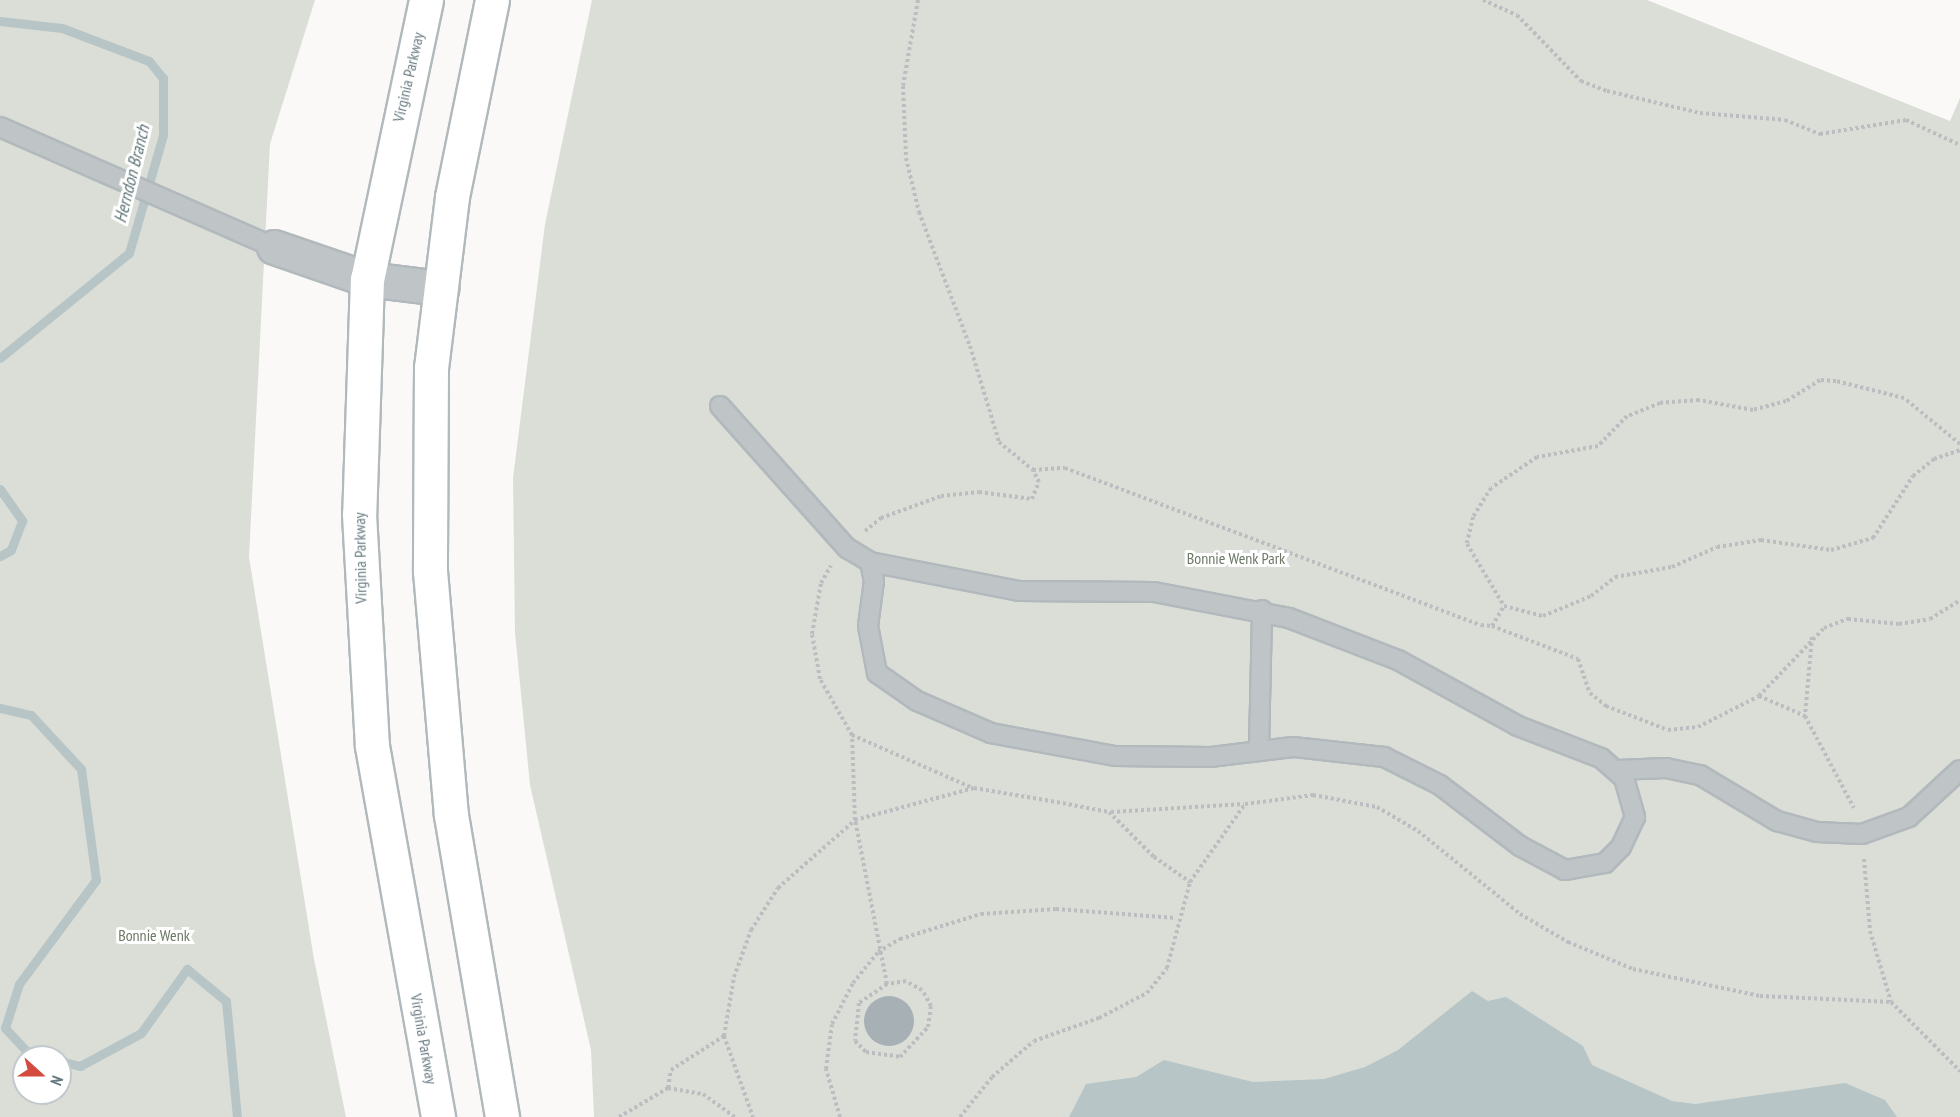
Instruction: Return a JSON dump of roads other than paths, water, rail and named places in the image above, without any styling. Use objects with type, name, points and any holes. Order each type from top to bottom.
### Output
[{"type":"main road","name":"Virginia Parkway","points":[[426,0],[367,279],[359,514],[362,630],[388,857],[438,1117]]},
{"type":"main road","points":[[492,0],[452,196],[431,367],[429,457],[437,697],[502,1117]]},
{"type":"street","points":[[274,247],[367,279],[441,288]]},
{"type":"lane","points":[[0,127],[208,222],[274,247]]},
{"type":"lane","points":[[720,406],[847,548],[870,562],[1019,591],[1154,592],[1262,610],[1398,660],[1518,726],[1585,749],[1618,770],[1631,790],[1635,817],[1628,836],[1605,863],[1565,870],[1540,859],[1440,785],[1384,757],[1329,748],[1259,747],[1210,758],[1115,756],[991,733],[917,701],[877,673],[870,654],[874,581],[870,562]]},
{"type":"lane","points":[[1259,747],[1262,610]]},
{"type":"lane","points":[[1618,770],[1666,768],[1700,774],[1778,821],[1817,832],[1862,834],[1909,818],[1960,770]]},
{"type":"waterway","name":"Herndon Branch","points":[[0,21],[62,28],[149,61],[163,78],[163,135],[129,253],[0,358]]},
{"type":"waterway","name":"Herndon Branch","points":[[0,489],[22,521],[11,550],[0,556]]},
{"type":"waterway","name":"Herndon Branch","points":[[0,708],[31,715],[81,769],[96,880],[19,984],[5,1028],[21,1045]]},
{"type":"waterway","name":"Herndon Branch","points":[[72,1064],[80,1066],[141,1033],[187,969],[226,1001],[237,1117]]},
{"type":"park label","name":"Bonnie Wenk Park","points":[[1236,558]]},
{"type":"park label","name":"Bonnie Wenk","points":[[154,935]]}]
